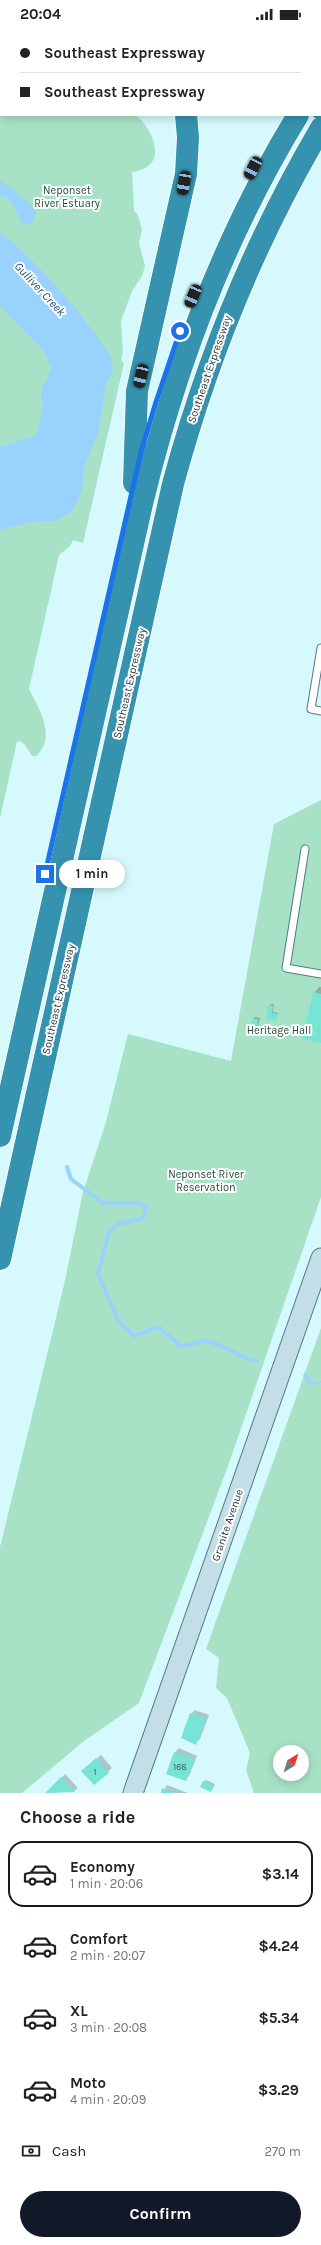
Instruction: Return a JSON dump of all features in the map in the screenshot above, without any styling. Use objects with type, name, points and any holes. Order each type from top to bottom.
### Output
[{"type":"highway","points":[[134,484],[137,391],[186,174],[188,137],[186,116]]},
{"type":"highway","points":[[0,1075],[134,484],[156,402],[188,308],[230,214],[282,116]]},
{"type":"highway","points":[[0,1136],[142,504],[168,405],[197,321],[220,264],[264,174],[297,116]]},
{"type":"highway","points":[[0,1207],[161,489],[176,432],[207,338],[242,252],[287,163],[314,116]]},
{"type":"highway","name":"Southeast Expressway","points":[[0,1259],[172,492],[187,435],[218,342],[242,282],[278,206],[321,128]]},
{"type":"main road","name":"Granite Avenue","points":[[133,1793],[321,1258]]},
{"type":"lane","points":[[321,648],[311,709],[321,711]]},
{"type":"lane","points":[[305,849],[286,968],[321,974]]},
{"type":"green space","name":"Neponset River Estuary","points":[[0,116],[137,116],[149,130],[155,148],[155,156],[151,163],[144,169],[132,172],[134,211],[138,215],[142,229],[139,243],[145,266],[142,276],[132,291],[121,321],[123,352],[121,360],[124,363],[83,543],[73,540],[70,546],[59,555],[29,689],[44,723],[46,732],[45,741],[42,749],[36,756],[32,756],[25,745],[20,741],[17,742],[0,818]]},
{"type":"green space","name":"Neponset River Reservation","points":[[321,800],[321,1197],[227,1469],[139,1703],[84,1741],[22,1793],[0,1793],[0,1547],[64,1285],[83,1192],[106,1122],[128,1034],[231,1061],[274,824]]},
{"type":"green space","points":[[321,1328],[321,1793],[254,1793],[246,1770],[250,1753],[227,1698],[216,1688],[219,1658],[206,1649]]},
{"type":"water","points":[[0,181],[20,195],[36,212],[32,223],[28,225],[22,223],[12,202],[5,197],[0,196]]},
{"type":"water","name":"Gulliver Creek","points":[[0,232],[46,275],[74,307],[112,358],[113,371],[106,384],[99,430],[84,468],[82,490],[73,511],[55,521],[35,521],[0,530],[0,447],[34,436],[38,431],[43,405],[41,395],[42,388],[52,368],[42,349],[0,306]]},
{"type":"water","points":[[305,1372],[313,1382],[321,1381],[321,1383],[309,1385],[303,1376]]},
{"type":"building","points":[[313,992],[321,994],[321,1043],[302,1039]]},
{"type":"building","points":[[268,1005],[273,1006],[272,1013],[277,1014],[276,1021],[266,1020]]},
{"type":"building","points":[[252,1019],[258,1019],[257,1033],[251,1032]]},
{"type":"building","points":[[190,1713],[206,1719],[196,1745],[181,1738]]},
{"type":"building","points":[[174,1752],[194,1759],[186,1781],[166,1774]]},
{"type":"building","points":[[96,1758],[109,1773],[94,1785],[81,1771]]},
{"type":"building","points":[[61,1777],[75,1792],[45,1793]]},
{"type":"building","points":[[203,1781],[214,1786],[211,1792],[200,1787]]},
{"type":"building","points":[[162,1788],[174,1793],[161,1793]]},
{"type":"waterway","points":[[67,1167],[71,1179],[103,1203],[140,1203],[146,1208],[143,1218],[118,1224],[109,1232],[98,1274],[119,1322],[134,1336],[159,1327],[180,1346],[202,1341],[211,1342],[257,1361]]},
{"type":"route","points":[[45,874],[141,452],[171,354],[180,331]]},
{"type":"park label","name":"Heritage Hall","points":[[279,1030]]}]
